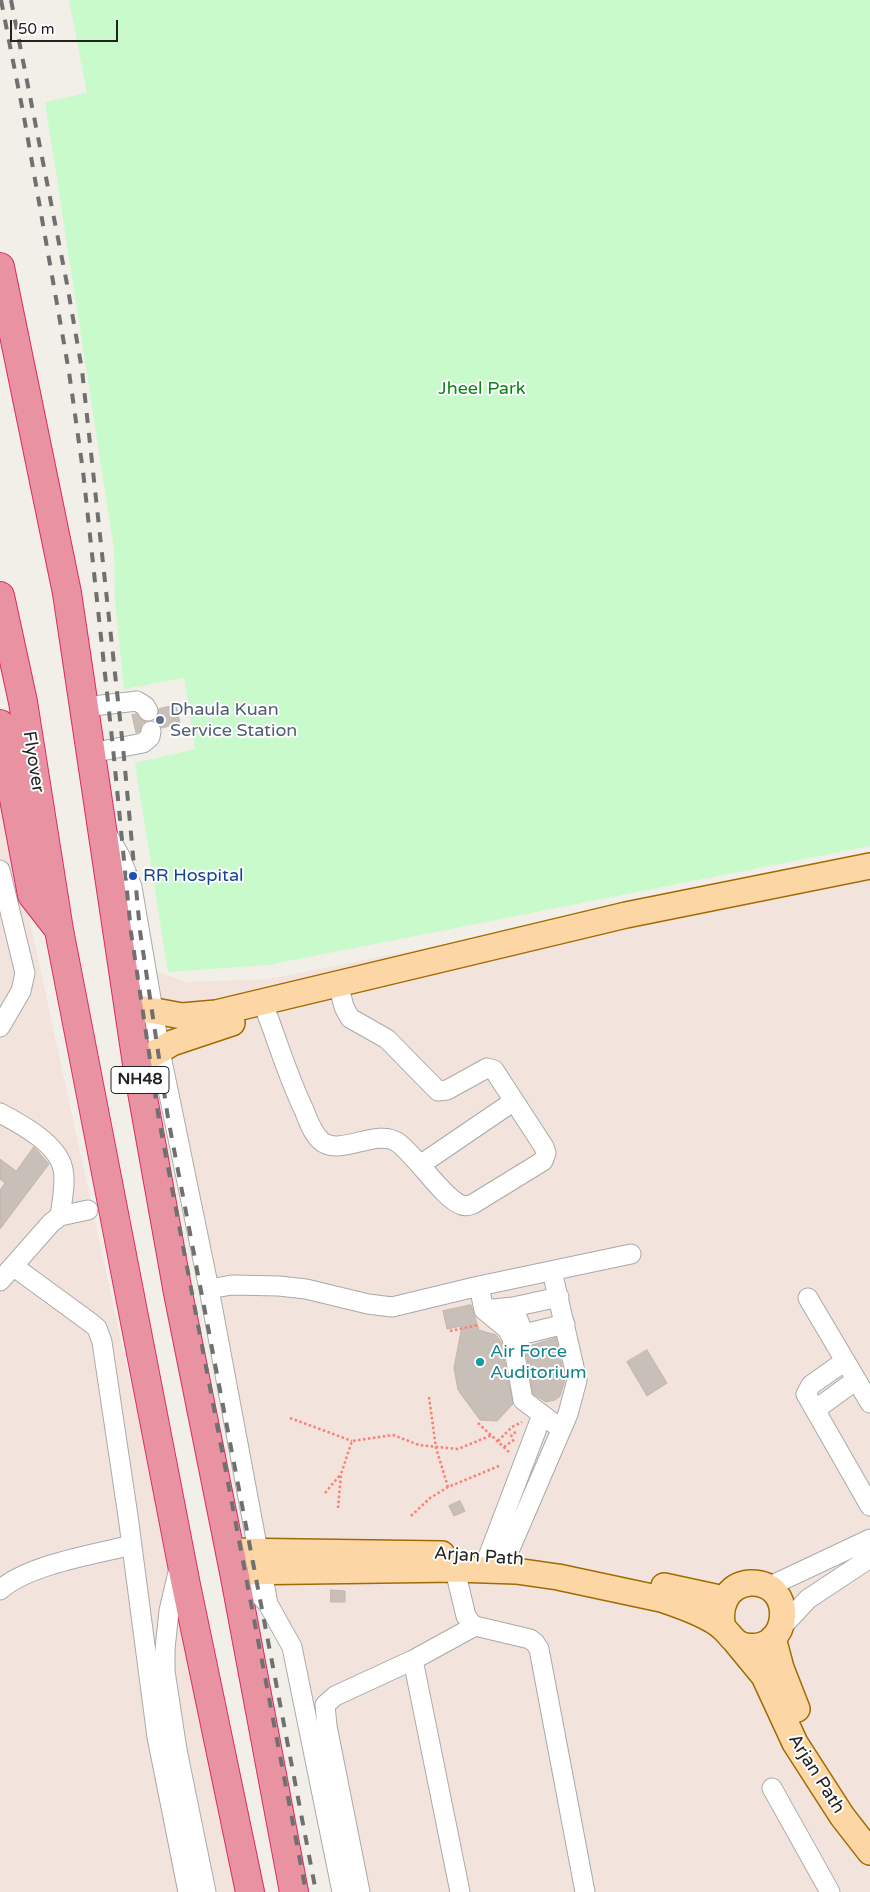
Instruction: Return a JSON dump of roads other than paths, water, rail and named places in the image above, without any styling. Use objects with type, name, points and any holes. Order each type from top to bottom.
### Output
[{"type":"highway","name":"NH48","points":[[0,267],[66,593],[101,824],[141,1008],[178,1293],[233,1567],[294,1892]]},
{"type":"highway","name":"Flyover","points":[[0,596],[23,702],[59,930]]},
{"type":"highway","points":[[0,724],[32,895],[59,930]]},
{"type":"highway","name":"NH48","points":[[59,930],[181,1560],[250,1892]]},
{"type":"main road","points":[[148,1058],[200,1024],[266,1002],[626,915],[870,866]]},
{"type":"main road","points":[[141,1008],[200,1024],[267,1014],[340,991],[633,922],[870,876]]},
{"type":"main road","name":"Arjan Path","points":[[233,1567],[261,1561],[453,1562],[497,1557],[564,1565],[724,1599]]},
{"type":"main road","name":"Arjan Path","points":[[453,1562],[534,1573],[661,1599],[689,1609],[730,1635],[764,1676],[794,1743],[842,1816],[870,1852]]},
{"type":"main road","points":[[753,1583],[768,1587],[781,1602],[783,1621],[776,1634],[765,1643],[746,1646],[730,1635],[721,1618],[721,1608],[724,1599],[730,1591],[739,1586],[753,1583]]},
{"type":"main road","name":"Arjan Path","points":[[776,1634],[781,1668],[801,1720],[828,1768],[870,1830]]},
{"type":"street","points":[[84,707],[138,701],[148,711]]},
{"type":"street","points":[[90,753],[143,743],[150,737],[151,731]]},
{"type":"street","points":[[0,870],[25,973],[21,991],[0,1027]]},
{"type":"street","points":[[267,1014],[295,1092],[320,1141],[337,1145],[378,1138],[392,1139],[403,1146],[455,1202],[467,1206],[543,1161],[546,1153],[544,1148],[497,1074],[491,1068],[487,1068],[447,1090],[438,1091],[387,1039],[350,1018],[344,1007],[340,991]]},
{"type":"street","points":[[148,1058],[209,1289],[268,1604]]},
{"type":"street","points":[[420,1165],[514,1101]]},
{"type":"street","points":[[0,1113],[48,1144],[58,1157],[64,1171],[60,1216]]},
{"type":"street","points":[[0,1281],[51,1223],[60,1216],[88,1210]]},
{"type":"street","points":[[209,1289],[232,1285],[279,1286],[306,1289],[368,1304],[392,1307],[479,1286],[631,1254]]},
{"type":"street","points":[[13,1266],[91,1323],[100,1334],[132,1545],[157,1737],[188,1892]]},
{"type":"street","points":[[510,1524],[561,1429],[574,1396],[577,1380],[552,1270]]},
{"type":"street","points":[[479,1286],[484,1310],[507,1329],[512,1338],[523,1400],[561,1429]]},
{"type":"street","points":[[484,1310],[513,1307],[558,1297]]},
{"type":"street","points":[[808,1298],[870,1403]]},
{"type":"street","points":[[513,1307],[524,1334],[565,1324]]},
{"type":"street","points":[[845,1361],[811,1385],[807,1389],[806,1394],[870,1506]]},
{"type":"street","points":[[815,1410],[856,1380]]},
{"type":"street","points":[[497,1557],[510,1524],[542,1415]]},
{"type":"street","points":[[768,1587],[870,1539]]},
{"type":"street","points":[[0,1590],[7,1583],[42,1568],[132,1545]]},
{"type":"street","points":[[776,1634],[808,1599],[870,1558]]},
{"type":"street","points":[[181,1560],[169,1611],[165,1649],[166,1671],[177,1750],[206,1892]]},
{"type":"street","points":[[453,1562],[466,1616],[471,1623],[475,1626],[530,1639],[539,1649],[586,1892]]},
{"type":"street","points":[[233,1567],[268,1604],[292,1647],[342,1892]]},
{"type":"street","points":[[360,1892],[326,1726],[325,1705],[335,1696],[413,1660],[475,1626]]},
{"type":"street","points":[[413,1660],[460,1892]]},
{"type":"street","points":[[772,1788],[830,1892]]},
{"type":"railway","points":[[1,0],[24,117],[69,372],[83,471],[131,932],[159,1120],[306,1892]]},
{"type":"railway","points":[[11,0],[82,370],[123,747],[140,931],[168,1118],[316,1892]]},
{"type":"place","name":"Dhaula Kuan Service Station","points":[[160,720]]},
{"type":"place","name":"RR Hospital","points":[[133,876]]},
{"type":"place","name":"Air Force Auditorium","points":[[480,1362]]},
{"type":"park label","name":"Jheel Park","points":[[482,389]]}]
